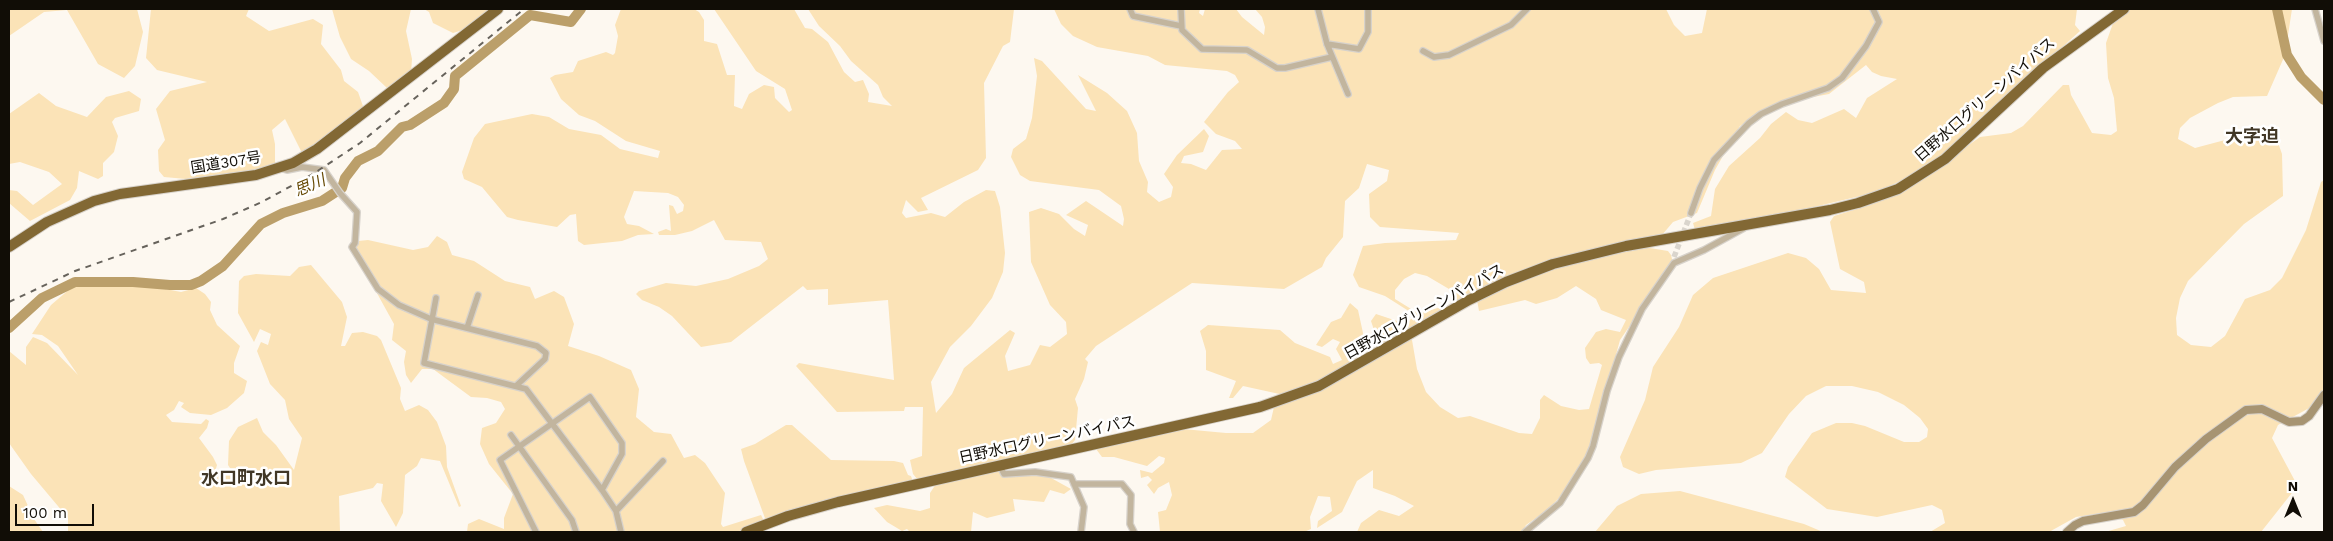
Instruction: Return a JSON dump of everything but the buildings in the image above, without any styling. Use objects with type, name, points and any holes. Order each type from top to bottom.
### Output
[{"type":"highway","name":"国道307号","points":[[9,247],[47,222],[94,201],[150,189],[256,175],[280,168],[317,150],[498,9]]},
{"type":"highway","name":"日野水口グリーンバイパス","points":[[746,532],[788,516],[838,502],[1260,407],[1319,386],[1469,300],[1506,282],[1553,264],[1626,246],[1749,225],[1858,203],[1898,189],[1945,159],[2043,68],[2124,9]]},
{"type":"main road","points":[[2067,532],[2083,521],[2134,512],[2143,505],[2175,467],[2206,439],[2246,410],[2262,409],[2289,422],[2302,420],[2309,416],[2324,395]]},
{"type":"street","points":[[1130,9],[1133,16],[1181,26]]},
{"type":"street","points":[[1181,9],[1181,26],[1190,40],[1202,49],[1246,50],[1277,68],[1285,68],[1332,57]]},
{"type":"street","points":[[1318,9],[1327,44],[1348,94]]},
{"type":"street","points":[[1327,44],[1359,49],[1368,32],[1368,9]]},
{"type":"street","points":[[1423,51],[1434,57],[1449,55],[1512,25],[1527,9]]},
{"type":"street","points":[[1691,213],[1700,188],[1714,160],[1749,123],[1768,110],[1828,88],[1842,78],[1866,46],[1879,22],[1873,9]]},
{"type":"street","points":[[2315,9],[2324,41]]},
{"type":"street","points":[[280,168],[287,170],[302,167],[324,170],[339,191],[355,207],[357,212],[355,243],[352,247],[378,289],[399,305],[431,319],[537,346],[546,353],[545,359],[517,385]]},
{"type":"street","points":[[1525,532],[1560,503],[1588,458],[1618,357],[1642,309],[1674,260],[1704,250],[1749,225]]},
{"type":"street","points":[[467,328],[478,295]]},
{"type":"street","points":[[436,298],[424,363],[517,385],[526,389],[616,511],[621,532]]},
{"type":"street","points":[[536,532],[500,460],[590,397],[622,443],[622,454],[602,490]]},
{"type":"street","points":[[510,435],[572,520],[576,532]]},
{"type":"street","points":[[616,511],[663,461]]},
{"type":"street","points":[[1000,466],[1004,474],[1035,472],[1072,477],[1084,507],[1081,532]]},
{"type":"street","points":[[1074,484],[1124,482],[1130,495],[1130,524],[1134,532]]},
{"type":"shaded area","points":[[9,9],[137,9],[143,32],[135,66],[124,78],[98,64],[67,10],[44,12],[9,36]]},
{"type":"shaded area","points":[[151,9],[249,9],[246,16],[269,31],[313,19],[323,25],[321,44],[341,70],[344,81],[358,92],[364,109],[326,139],[302,153],[285,119],[272,130],[275,144],[275,165],[251,171],[186,179],[164,177],[159,171],[158,150],[165,140],[156,109],[170,91],[207,82],[157,70],[146,58]]},
{"type":"shaded area","points":[[332,9],[411,9],[406,31],[412,59],[411,73],[387,88],[369,71],[351,59],[340,37]]},
{"type":"shaded area","points":[[424,9],[493,9],[466,29],[453,33],[433,23],[429,12]]},
{"type":"shaded area","points":[[621,9],[694,9],[699,12],[704,20],[704,41],[717,44],[727,75],[735,75],[734,106],[742,109],[749,94],[764,85],[774,87],[775,98],[789,112],[792,110],[785,89],[756,71],[714,9],[794,9],[805,28],[812,29],[828,42],[844,72],[855,82],[863,80],[869,94],[868,102],[892,106],[883,97],[878,85],[851,61],[840,46],[819,26],[808,9],[1014,9],[1010,42],[1003,46],[984,83],[986,158],[978,170],[921,198],[928,210],[918,212],[906,200],[902,213],[906,218],[931,213],[945,217],[964,202],[986,190],[995,191],[1000,207],[1005,253],[1003,272],[992,298],[971,326],[950,347],[931,382],[936,413],[952,394],[964,368],[1010,330],[1015,333],[1005,356],[1008,371],[1030,365],[1040,345],[1050,347],[1067,334],[1066,322],[1050,305],[1031,262],[1029,212],[1041,208],[1059,214],[1074,229],[1085,236],[1088,225],[1066,215],[1086,201],[1123,226],[1124,219],[1121,206],[1099,190],[1030,181],[1020,175],[1011,157],[1013,149],[1026,139],[1032,118],[1037,76],[1034,58],[1042,61],[1086,109],[1096,111],[1078,75],[1107,93],[1127,111],[1137,133],[1139,161],[1148,182],[1147,192],[1159,202],[1171,197],[1173,187],[1164,174],[1177,155],[1204,129],[1209,136],[1203,152],[1184,156],[1181,163],[1191,164],[1206,170],[1222,150],[1242,149],[1235,141],[1216,134],[1204,122],[1228,92],[1239,82],[1235,75],[1227,71],[1165,65],[1148,56],[1097,47],[1073,36],[1061,24],[1054,9],[1200,9],[1199,13],[1203,16],[1205,9],[1236,9],[1242,17],[1264,35],[1265,27],[1262,17],[1255,9],[1666,9],[1674,25],[1685,36],[1702,33],[1707,9],[2077,9],[2075,25],[2080,31],[1946,153],[1910,177],[1873,193],[1801,210],[1695,230],[1693,223],[1711,216],[1715,189],[1729,166],[1760,138],[1771,124],[1786,112],[1798,120],[1812,123],[1844,109],[1856,118],[1867,98],[1897,79],[1872,72],[1866,65],[1829,94],[1776,104],[1740,126],[1715,170],[1697,213],[1673,222],[1662,235],[1571,256],[1455,305],[1453,300],[1455,295],[1449,289],[1427,276],[1415,273],[1404,279],[1395,290],[1395,299],[1416,312],[1425,312],[1447,305],[1449,308],[1380,348],[1371,321],[1376,314],[1403,323],[1408,322],[1415,315],[1385,296],[1359,287],[1353,275],[1363,246],[1385,243],[1456,240],[1459,233],[1380,227],[1370,217],[1369,194],[1387,181],[1389,170],[1367,164],[1359,188],[1345,201],[1343,237],[1326,258],[1322,267],[1284,289],[1192,283],[1096,346],[1085,359],[1088,362],[1084,379],[1075,399],[1078,408],[1075,440],[1070,446],[918,480],[913,474],[910,460],[922,456],[923,407],[905,407],[904,411],[837,412],[796,366],[799,363],[894,380],[888,300],[828,305],[828,289],[807,290],[803,286],[731,342],[701,347],[672,316],[659,307],[642,300],[636,294],[639,291],[666,283],[696,286],[728,279],[759,266],[768,259],[761,242],[725,240],[714,220],[692,231],[675,235],[659,235],[658,232],[666,229],[671,231],[669,205],[673,206],[677,214],[683,211],[684,205],[678,197],[668,193],[634,191],[624,217],[627,224],[639,226],[654,234],[638,235],[622,241],[584,245],[578,241],[576,214],[570,215],[557,227],[507,217],[482,187],[464,179],[462,172],[474,138],[485,124],[532,114],[549,117],[569,129],[601,135],[620,149],[658,158],[660,151],[626,141],[595,121],[579,115],[561,99],[550,78],[555,75],[573,72],[578,61],[606,52],[613,55],[618,36],[615,25]]},
{"type":"shaded area","points":[[2118,9],[2292,9],[2285,55],[2267,96],[2233,97],[2218,103],[2190,118],[2180,128],[2178,139],[2195,148],[2225,140],[2266,135],[2276,137],[2282,154],[2283,196],[2244,224],[2188,281],[2180,298],[2176,318],[2177,335],[2191,345],[2211,347],[2225,336],[2245,299],[2270,290],[2282,278],[2306,230],[2321,182],[2324,180],[2324,400],[2278,425],[2272,438],[2295,481],[2295,489],[2261,532],[2105,532],[2126,526],[2123,520],[2107,512],[2076,517],[2049,532],[1930,532],[1945,523],[1942,510],[1932,505],[1877,517],[1827,509],[1785,477],[1788,467],[1812,433],[1836,423],[1852,423],[1865,426],[1904,442],[1919,442],[1927,437],[1928,429],[1920,418],[1904,405],[1878,392],[1852,386],[1826,386],[1806,396],[1789,414],[1762,453],[1741,463],[1656,470],[1639,474],[1623,467],[1620,457],[1645,400],[1653,367],[1679,327],[1693,295],[1713,278],[1788,253],[1806,258],[1819,269],[1831,290],[1866,293],[1864,282],[1840,269],[1830,222],[1834,216],[1870,205],[1924,177],[1980,137],[2011,133],[2023,126],[2063,85],[2069,85],[2071,95],[2092,133],[2111,135],[2117,131],[2114,98],[2108,78],[2106,43]]},
{"type":"shaded area","points":[[129,91],[141,99],[139,111],[115,118],[112,122],[118,136],[114,152],[103,163],[103,176],[98,179],[79,171],[77,188],[70,200],[30,221],[9,203],[9,190],[17,191],[33,205],[62,184],[49,172],[20,162],[9,164],[9,114],[39,93],[56,106],[87,117],[106,97]]},
{"type":"shaded area","points":[[437,236],[447,242],[452,255],[474,261],[505,281],[530,287],[535,299],[554,291],[564,297],[574,324],[568,346],[599,356],[631,370],[639,389],[636,417],[654,432],[671,434],[684,458],[695,455],[705,463],[725,493],[721,524],[723,527],[761,515],[764,521],[737,532],[467,532],[468,524],[479,519],[504,529],[504,518],[513,494],[489,464],[480,444],[482,428],[496,423],[505,409],[501,402],[487,398],[471,397],[433,369],[422,369],[411,383],[406,375],[404,362],[406,351],[392,340],[394,324],[368,277],[356,246],[358,241],[368,240],[413,250],[428,247]]},
{"type":"shaded area","points":[[1644,247],[1668,251],[1673,263],[1620,340],[1590,450],[1565,491],[1549,509],[1526,525],[1522,532],[1357,532],[1361,523],[1379,510],[1399,516],[1414,506],[1395,496],[1373,488],[1373,470],[1357,481],[1342,512],[1317,528],[1318,521],[1332,511],[1330,497],[1318,496],[1310,517],[1311,529],[1304,532],[1160,532],[1158,512],[1166,510],[1172,495],[1169,482],[1158,488],[1154,494],[1147,485],[1152,480],[1148,476],[1141,478],[1140,470],[1152,473],[1164,463],[1165,458],[1159,456],[1147,466],[1114,457],[1102,457],[1096,449],[1183,429],[1226,433],[1253,433],[1271,420],[1274,407],[1313,393],[1375,360],[1408,339],[1412,340],[1417,369],[1426,392],[1440,407],[1458,418],[1470,416],[1519,433],[1532,434],[1540,418],[1540,400],[1544,395],[1561,406],[1579,410],[1589,409],[1602,365],[1599,363],[1590,364],[1586,358],[1585,348],[1596,332],[1606,329],[1620,332],[1626,320],[1601,310],[1596,299],[1576,286],[1557,298],[1536,304],[1525,300],[1479,311],[1477,300],[1518,281],[1559,266]]},
{"type":"shaded area","points":[[311,265],[342,302],[347,317],[341,346],[345,346],[352,333],[363,332],[377,336],[381,340],[401,388],[400,399],[405,411],[419,405],[428,410],[437,422],[446,446],[447,467],[461,506],[459,507],[440,461],[421,458],[417,466],[405,475],[403,513],[396,527],[381,501],[383,484],[377,483],[373,488],[339,496],[340,532],[68,532],[68,518],[31,474],[9,443],[9,351],[26,365],[26,347],[33,337],[47,343],[78,375],[58,346],[42,335],[32,334],[51,305],[72,287],[135,283],[181,292],[196,288],[205,294],[211,302],[210,310],[217,325],[240,346],[234,363],[234,373],[247,381],[244,393],[227,408],[211,415],[190,413],[181,407],[184,403],[179,401],[174,410],[166,415],[172,422],[201,424],[206,419],[209,421],[207,428],[199,438],[217,465],[215,472],[220,475],[232,471],[228,465],[229,441],[238,427],[257,418],[263,432],[276,445],[294,470],[302,438],[289,419],[285,400],[270,384],[257,351],[261,342],[268,345],[271,334],[260,329],[254,342],[238,313],[239,281],[244,276],[256,274],[290,276],[299,267]]},
{"type":"shaded area","points":[[1350,303],[1358,310],[1368,356],[1310,385],[1284,395],[1243,386],[1233,398],[1229,398],[1236,381],[1206,370],[1206,351],[1200,331],[1208,325],[1280,330],[1295,343],[1330,357],[1333,364],[1342,360],[1336,349],[1340,342],[1333,339],[1322,347],[1316,345],[1331,322],[1341,318]]},
{"type":"shaded area","points":[[786,425],[792,425],[831,460],[894,461],[903,463],[913,482],[766,521],[741,449],[755,444]]},
{"type":"shaded area","points":[[987,470],[1014,474],[1042,473],[1071,489],[1064,494],[1050,490],[1044,502],[1013,499],[1015,511],[987,518],[973,512],[971,532],[910,532],[907,529],[902,531],[887,522],[874,508],[887,505],[920,511],[930,508],[930,493],[936,484]]},
{"type":"shaded area","points":[[9,486],[23,495],[34,519],[43,532],[9,532]]},
{"type":"shaded area","points":[[1680,491],[1804,524],[1823,532],[1595,532],[1617,506],[1641,494]]},
{"type":"waterway","name":"思川","points":[[9,328],[42,298],[75,282],[191,285],[201,281],[223,266],[261,224],[283,213],[322,201],[342,188],[345,178],[358,161],[378,151],[402,127],[410,125],[444,103],[454,89],[455,76],[530,15],[571,22],[581,9]]},
{"type":"waterway","points":[[2277,9],[2287,55],[2301,77],[2324,100]]},
{"type":"tunnel","points":[[1674,257],[1691,213]]},
{"type":"railway","points":[[9,302],[75,271],[223,219],[262,202],[313,174],[360,143],[524,9]]},
{"type":"district","name":"大字迫","points":[[2252,137]]},
{"type":"district","name":"水口町水口","points":[[246,479]]}]
